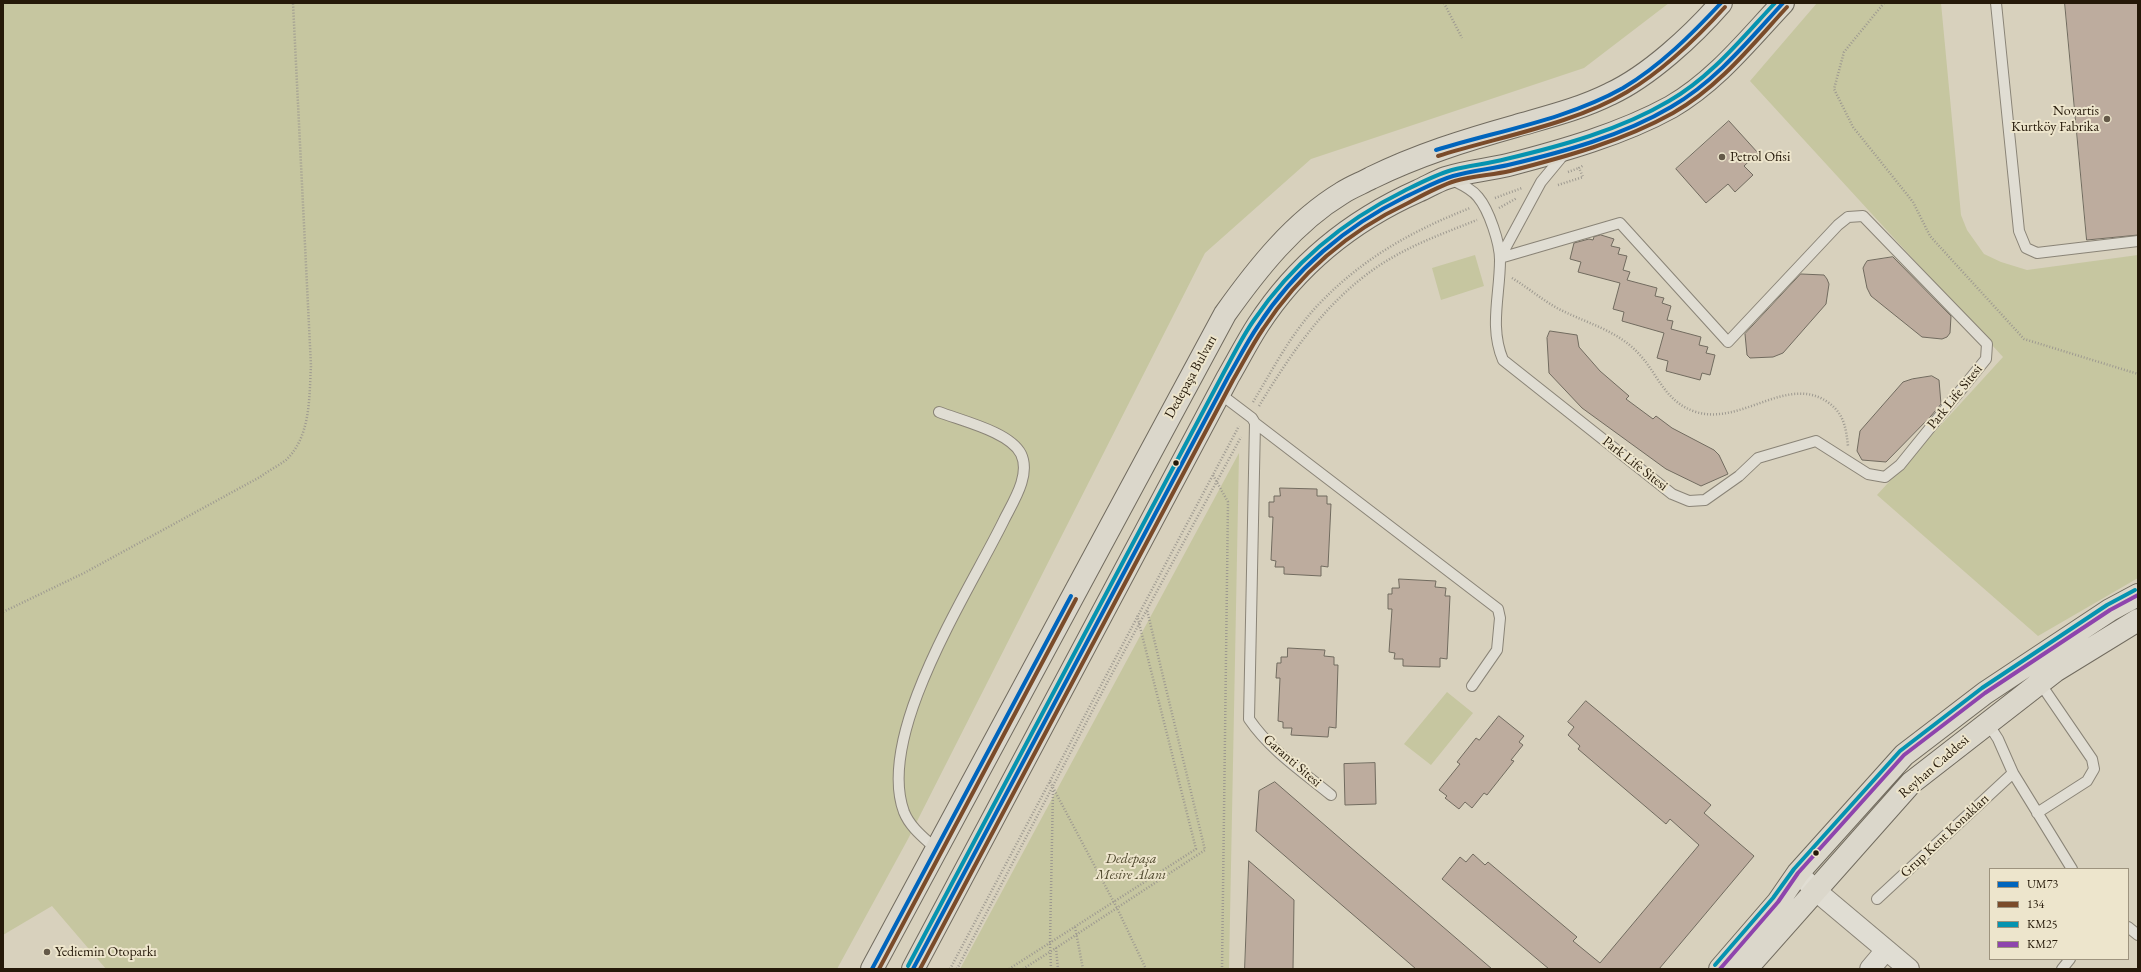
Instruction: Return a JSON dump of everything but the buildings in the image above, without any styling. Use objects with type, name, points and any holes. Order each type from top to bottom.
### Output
[{"type":"main road","name":"Dedepaşa Bulvarı","points":[[872,969],[935,848],[1225,314],[1272,253],[1301,225],[1341,193],[1386,171],[1426,153],[1566,111],[1610,94],[1643,75],[1707,19],[1721,3]]},
{"type":"main road","points":[[913,969],[1219,393],[1258,325],[1293,280],[1337,238],[1385,206],[1447,178],[1506,166],[1568,149],[1641,121],[1694,93],[1719,72],[1783,3]]},
{"type":"main road","name":"Reyhan Caddesi","points":[[1720,969],[1778,902],[1798,873],[1904,755],[1986,692],[2110,610],[2138,594]]},
{"type":"main road","name":"Reyhan Caddesi","points":[[1746,969],[1911,783],[1987,722],[2040,683],[2138,620]]},
{"type":"street","points":[[1798,873],[1815,890],[1909,969]]},
{"type":"street","points":[[1870,969],[1886,950]]},
{"type":"lane","points":[[1996,3],[2019,231],[2026,248],[2037,254],[2138,241]]},
{"type":"lane","points":[[1500,258],[1541,182],[1568,149]]},
{"type":"lane","points":[[1447,178],[1466,187],[1478,197],[1482,203],[1489,215],[1500,258]]},
{"type":"lane","name":"Park Life Sitesi","points":[[1863,216],[1987,344],[1986,359],[1900,465],[1885,477],[1868,474],[1816,441],[1758,458],[1717,493],[1705,500],[1689,501],[1672,494],[1503,360],[1496,334],[1500,270],[1500,258],[1620,223],[1728,342],[1838,225],[1848,217],[1863,216]]},
{"type":"lane","points":[[1219,393],[1498,609],[1500,618],[1497,650],[1472,686]]},
{"type":"lane","points":[[935,848],[916,831],[904,812],[900,791],[901,752],[911,713],[927,667],[1013,503],[1024,470],[1022,456],[1009,440],[939,412]]},
{"type":"lane","name":"Garanti Sitesi","points":[[1251,418],[1249,719],[1258,733],[1332,795]]},
{"type":"lane","points":[[2037,813],[2086,781],[2094,769],[2092,759],[2040,683]]},
{"type":"lane","points":[[1987,722],[1998,740],[2013,773],[2071,868]]},
{"type":"lane","name":"Grup Kent Konakları","points":[[1877,899],[2013,773]]},
{"type":"lane","points":[[2129,928],[2138,935]]},
{"type":"lane","points":[[2062,969],[2069,960]]},
{"type":"path","points":[[3,612],[84,572],[260,477],[286,460],[296,446],[305,428],[309,403],[311,366],[293,3]]},
{"type":"path","points":[[1444,3],[1462,38]]},
{"type":"path","points":[[1884,3],[1844,52],[1834,89],[1853,127],[1913,202],[1930,236],[2024,340],[2138,374]]},
{"type":"path","points":[[950,969],[1137,615],[1213,475],[1302,339],[1331,306],[1360,280],[1389,260],[1449,231],[1489,215],[1510,200],[1583,177],[1568,149]]},
{"type":"path","points":[[957,969],[1140,622],[1251,418],[1286,346],[1319,304],[1352,273],[1387,247],[1429,224],[1579,168]]},
{"type":"path","points":[[1500,270],[1558,308],[1592,326],[1614,333],[1630,344],[1655,373],[1660,385],[1670,396],[1696,412],[1716,415],[1737,412],[1759,403],[1805,392],[1819,396],[1834,407],[1844,419],[1849,462]]},
{"type":"path","points":[[1213,475],[1228,502],[1222,969]]},
{"type":"path","points":[[1023,969],[1205,850],[1147,610]]},
{"type":"path","points":[[1009,969],[1196,849],[1137,615]]},
{"type":"path","points":[[1050,782],[1117,908],[1146,969]]},
{"type":"path","points":[[1051,969],[1050,943],[1053,788]]},
{"type":"path","points":[[1075,926],[1083,969]]},
{"type":"path","points":[[1056,948],[1058,969]]},
{"type":"green space","points":[[3,3],[1669,3],[1584,68],[1311,159],[1205,253],[908,839],[837,969],[106,969],[52,906],[3,935]]},
{"type":"green space","points":[[1817,3],[1941,3],[1961,215],[1967,230],[1984,254],[2001,262],[2027,270],[2138,255],[2138,578],[2038,636],[1877,495],[2003,357],[1750,81]]},
{"type":"green space","points":[[1475,255],[1484,286],[1441,300],[1432,268]]},
{"type":"green space","name":"Dedepaşa Mesire Alanı","points":[[1239,453],[1229,969],[960,969]]},
{"type":"green space","points":[[1447,692],[1473,713],[1431,765],[1404,744]]},
{"type":"transit line","name":"UM73","points":[[1436,150],[1555,117],[1578,109],[1623,88],[1663,60],[1721,3]]},
{"type":"transit line","name":"KM25","points":[[908,966],[1238,347],[1254,320],[1285,280],[1302,262],[1340,230],[1382,203],[1428,179],[1452,170],[1499,161],[1569,143],[1610,129],[1669,101],[1712,69],[1775,3]]},
{"type":"transit line","name":"UM73","points":[[913,969],[1228,377],[1254,332],[1288,286],[1323,251],[1362,222],[1405,197],[1441,180],[1571,149],[1612,135],[1671,107],[1703,85],[1731,59],[1783,3]]},
{"type":"transit line","name":"134","points":[[1438,156],[1535,129],[1584,113],[1606,103],[1627,92],[1667,64],[1703,31],[1725,7]]},
{"type":"transit line","name":"134","points":[[920,969],[1233,380],[1259,335],[1277,309],[1309,272],[1327,256],[1366,227],[1386,214],[1437,188],[1455,181],[1510,171],[1573,154],[1634,132],[1673,113],[1690,103],[1720,78],[1787,7]]},
{"type":"transit line","name":"KM25","points":[[1715,965],[1773,898],[1794,869],[1900,751],[1982,688],[2107,605],[2135,590]]},
{"type":"transit line","name":"KM27","points":[[1720,969],[1778,902],[1798,873],[1904,755],[1985,693],[2110,610],[2138,595]]},
{"type":"transit line","name":"UM73","points":[[872,969],[1071,596]]},
{"type":"transit line","name":"134","points":[[879,969],[1076,599]]},
{"type":"place","name":"Novartis Kurtköy Fabrika","points":[[2107,119]]},
{"type":"place","name":"Petrol Ofisi","points":[[1722,157]]},
{"type":"place","name":"Yediemin Otoparkı","points":[[47,952]]}]
